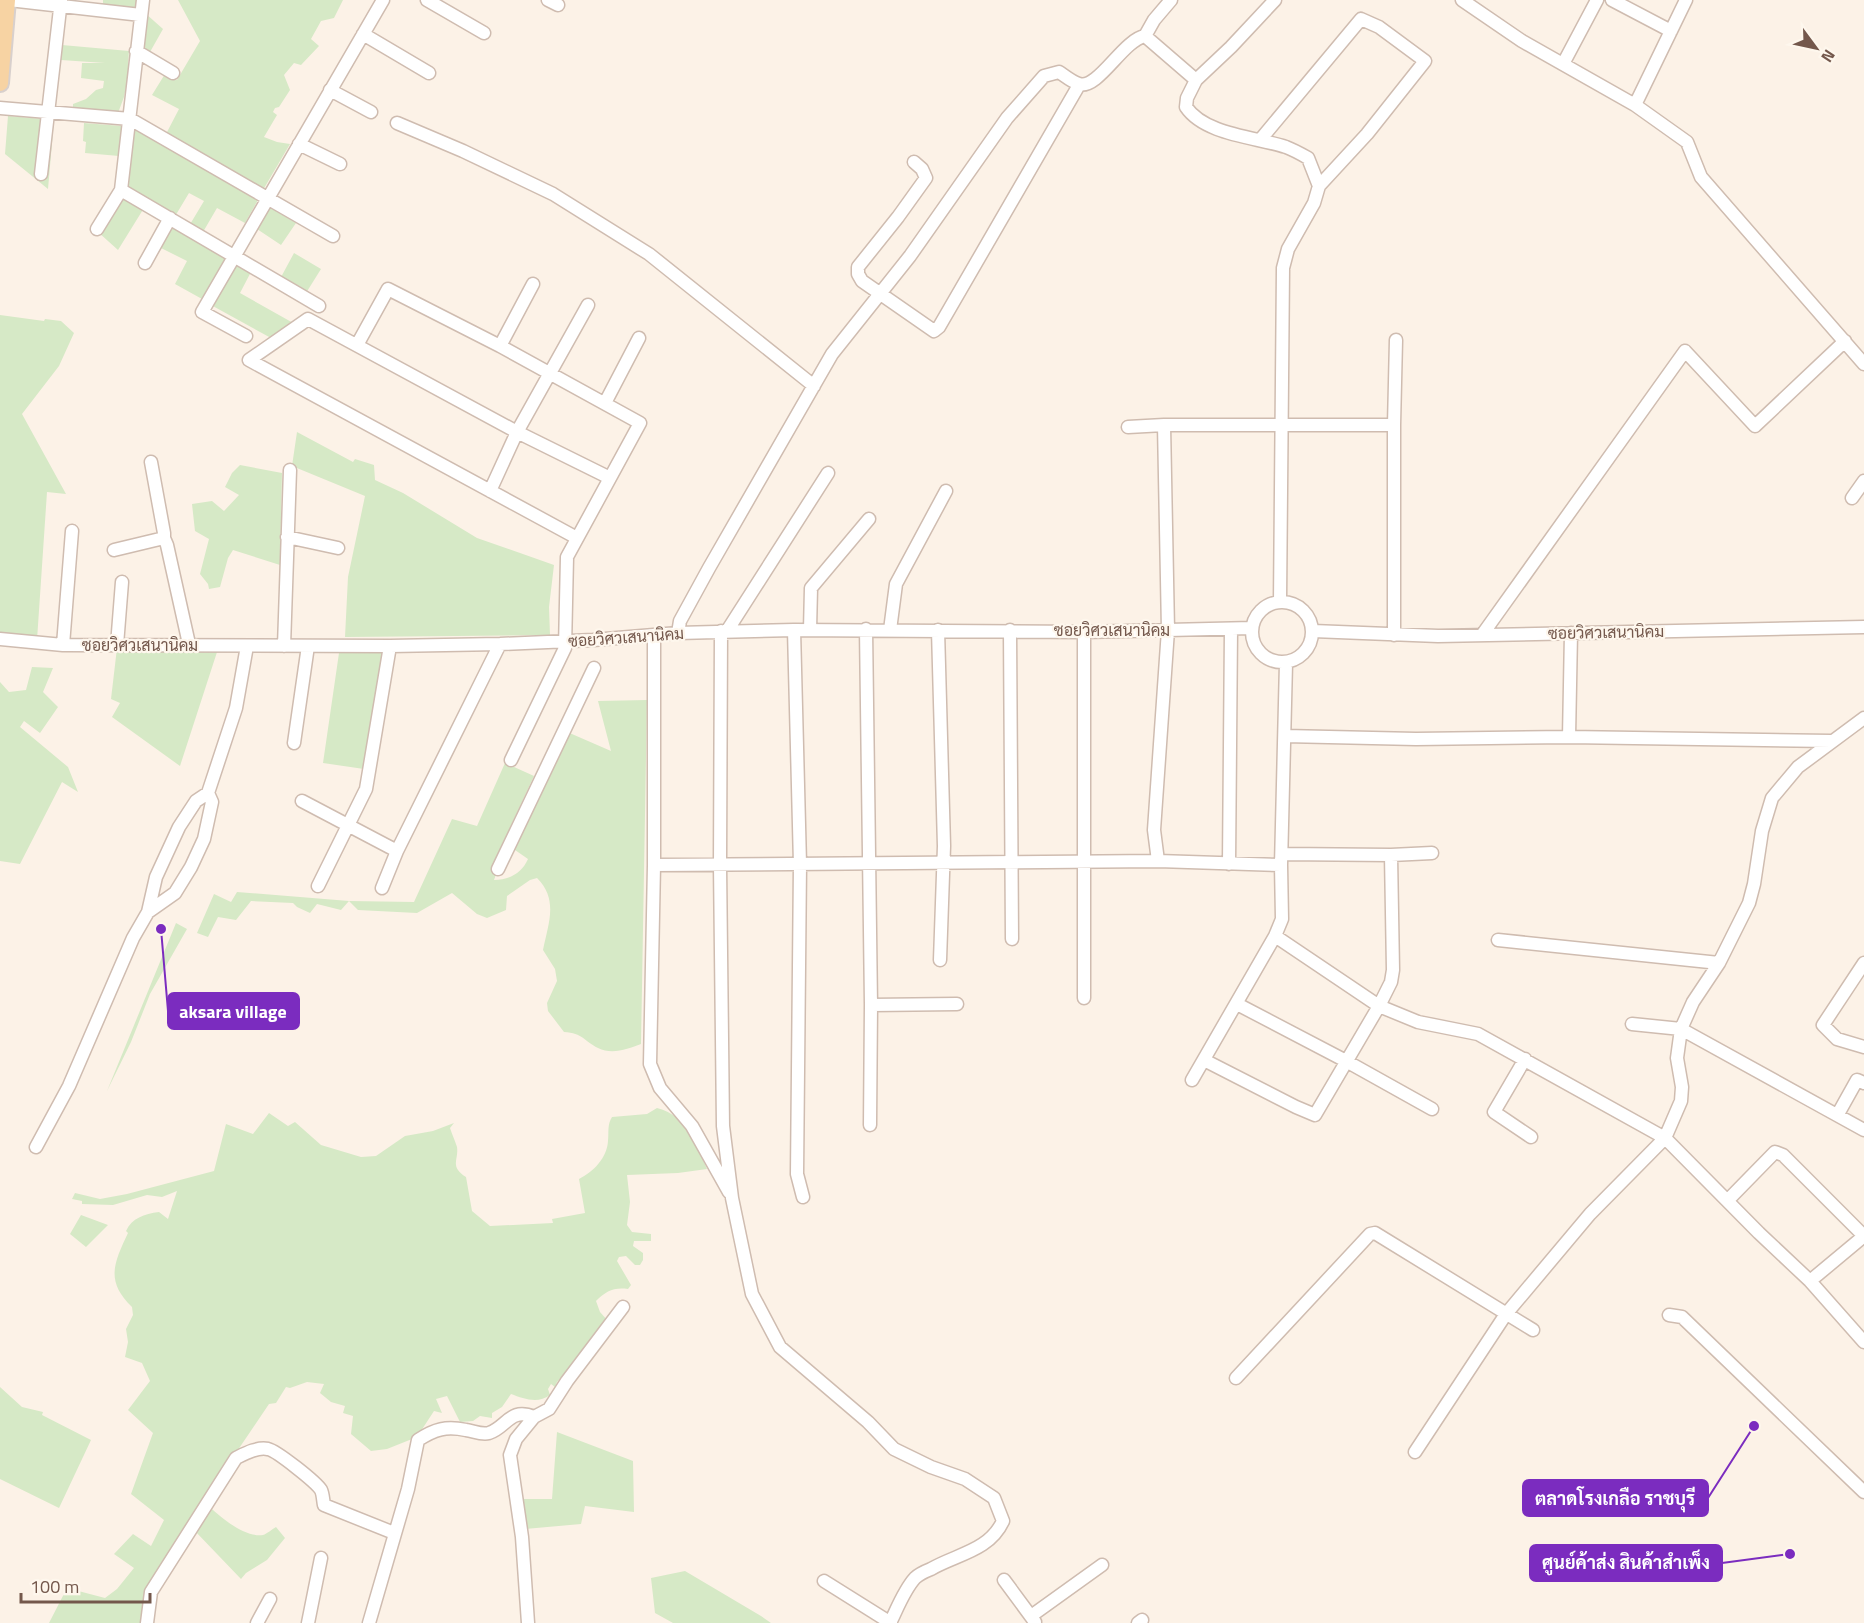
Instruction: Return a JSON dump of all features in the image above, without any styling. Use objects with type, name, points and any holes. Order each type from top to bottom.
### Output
[{"type":"main road","points":[[0,83],[8,0]]},
{"type":"street","points":[[8,0],[61,3],[141,15]]},
{"type":"street","points":[[97,229],[121,190],[143,0]]},
{"type":"street","points":[[246,336],[202,312],[382,0]]},
{"type":"street","points":[[427,0],[484,33]]},
{"type":"street","points":[[678,633],[680,621],[709,568],[832,354],[910,256],[1007,118],[1044,76],[1059,72],[1079,85],[1085,85],[1091,81],[1108,67],[1127,45],[1145,36],[1154,20],[1171,0]]},
{"type":"street","points":[[1275,0],[1196,80],[1187,98],[1186,107],[1190,113],[1204,123],[1288,148],[1308,158],[1319,186]]},
{"type":"street","points":[[1462,0],[1522,41],[1635,105],[1687,142],[1701,177],[1864,364]]},
{"type":"street","points":[[1563,64],[1598,0]]},
{"type":"street","points":[[1612,0],[1671,31]]},
{"type":"street","points":[[1635,105],[1686,0]]},
{"type":"street","points":[[41,174],[61,3]]},
{"type":"street","points":[[1260,140],[1360,19],[1379,27],[1425,61],[1367,134],[1319,186],[1314,202],[1288,249],[1283,268],[1280,602]]},
{"type":"street","points":[[363,34],[429,73]]},
{"type":"street","points":[[1145,36],[1196,80]]},
{"type":"street","points":[[136,51],[173,73]]},
{"type":"street","points":[[914,162],[922,169],[926,178],[858,270],[862,280],[934,331],[939,327],[1079,85]]},
{"type":"street","points":[[330,90],[371,112]]},
{"type":"street","points":[[0,108],[130,119],[333,236]]},
{"type":"street","points":[[397,123],[463,151],[553,194],[649,254],[814,386]]},
{"type":"street","points":[[299,144],[340,164]]},
{"type":"street","points":[[121,190],[319,306]]},
{"type":"street","points":[[145,263],[170,218]]},
{"type":"street","points":[[500,346],[533,284]]},
{"type":"street","points":[[357,345],[388,289],[500,346],[640,423],[567,557],[565,648],[511,760]]},
{"type":"street","points":[[490,491],[517,432],[588,305]]},
{"type":"street","points":[[577,538],[249,360],[308,319],[517,432],[610,478]]},
{"type":"street","points":[[605,403],[639,338]]},
{"type":"street","points":[[1394,634],[1396,340]]},
{"type":"street","points":[[1482,635],[1685,351],[1755,426],[1845,341]]},
{"type":"street","points":[[1128,427],[1282,424],[1394,425]]},
{"type":"street","points":[[1158,861],[1154,830],[1168,630],[1164,425]]},
{"type":"street","points":[[150,462],[164,538],[189,644]]},
{"type":"street","points":[[284,646],[290,470]]},
{"type":"street","points":[[825,1581],[890,1623],[916,1577],[943,1562],[974,1550],[997,1533],[1003,1521],[994,1498],[965,1479],[931,1467],[894,1449],[868,1422],[780,1347],[752,1294],[732,1198],[723,1126],[720,865],[724,631],[828,473]]},
{"type":"street","points":[[1852,498],[1864,481]]},
{"type":"street","points":[[890,630],[896,584],[946,491]]},
{"type":"street","points":[[810,630],[811,588],[869,519]]},
{"type":"street","points":[[63,645],[72,531]]},
{"type":"street","points":[[287,537],[338,548]]},
{"type":"street","points":[[114,550],[164,538]]},
{"type":"street","points":[[117,645],[122,582]]},
{"type":"street","points":[[1290,603],[1306,613],[1313,632],[1312,640],[1302,656],[1286,663],[1276,662],[1260,654],[1252,638],[1252,628],[1261,610],[1270,604],[1290,603]]},
{"type":"street","name":"ซอยวิศวเสนานิคม","points":[[1313,632],[1482,635],[1864,627]]},
{"type":"street","name":"ซอยวิศวเสนานิคม","points":[[0,639],[63,645],[308,646],[500,644],[724,631],[866,629],[1084,632],[1252,628]]},
{"type":"street","points":[[866,629],[870,864],[870,1125]]},
{"type":"street","points":[[1229,864],[1231,629]]},
{"type":"street","points":[[794,630],[800,864],[797,1174],[803,1197]]},
{"type":"street","points":[[938,630],[943,863],[940,960]]},
{"type":"street","points":[[1010,630],[1012,939]]},
{"type":"street","points":[[1084,632],[1084,998]]},
{"type":"street","points":[[1569,737],[1571,633]]},
{"type":"street","points":[[654,635],[654,865],[650,1064],[660,1088],[692,1126],[732,1198]]},
{"type":"street","points":[[382,888],[397,851],[500,644]]},
{"type":"street","points":[[318,886],[366,789],[390,645]]},
{"type":"street","points":[[36,1147],[69,1086],[134,938],[148,912],[156,877],[179,827],[196,801],[208,793],[236,708],[247,646]]},
{"type":"street","points":[[294,743],[308,646]]},
{"type":"street","points":[[1192,1080],[1238,1004],[1282,919],[1281,860],[1286,663]]},
{"type":"street","points":[[498,869],[594,668]]},
{"type":"street","points":[[1415,1452],[1506,1314],[1590,1214],[1665,1138],[1681,1101],[1682,1087],[1677,1058],[1681,1029],[1693,1002],[1719,963],[1749,903],[1762,831],[1772,798],[1798,767],[1864,718]]},
{"type":"street","points":[[1285,736],[1416,739],[1569,737],[1831,741]]},
{"type":"street","points":[[148,912],[175,893],[192,867],[206,830],[212,802],[208,793]]},
{"type":"street","points":[[302,801],[397,851]]},
{"type":"street","points":[[654,865],[1158,861],[1229,864],[1432,853]]},
{"type":"street","points":[[1204,1060],[1313,1115],[1321,1107],[1391,982],[1394,970],[1391,855]]},
{"type":"street","points":[[1275,936],[1379,1006],[1418,1022],[1478,1034],[1665,1138],[1810,1281],[1864,1342]]},
{"type":"street","points":[[1498,940],[1719,963]]},
{"type":"street","points":[[1864,963],[1823,1025],[1837,1039],[1864,1047]]},
{"type":"street","points":[[871,1005],[957,1004]]},
{"type":"street","points":[[1238,1004],[1432,1109]]},
{"type":"street","points":[[1632,1024],[1681,1029],[1864,1130]]},
{"type":"street","points":[[1525,1059],[1494,1112],[1531,1137]]},
{"type":"street","points":[[1838,1114],[1857,1080],[1864,1083]]},
{"type":"street","points":[[1728,1200],[1775,1152],[1783,1155],[1864,1236],[1810,1281]]},
{"type":"street","points":[[1236,1378],[1370,1234],[1375,1233],[1533,1330]]},
{"type":"street","points":[[528,1623],[522,1537],[510,1455],[516,1439],[534,1417],[549,1409],[567,1381],[623,1307]]},
{"type":"street","points":[[1669,1315],[1682,1317],[1864,1492]]},
{"type":"street","points":[[369,1623],[408,1490],[418,1440],[434,1430],[449,1428],[482,1434],[491,1432],[516,1415],[526,1413],[534,1417]]},
{"type":"street","points":[[147,1623],[151,1592],[159,1578],[236,1458],[247,1452],[260,1449],[271,1450],[294,1466],[321,1490],[324,1504],[394,1533]]},
{"type":"street","points":[[308,1623],[321,1558]]},
{"type":"street","points":[[1004,1580],[1034,1620],[1102,1565]]},
{"type":"street","points":[[257,1623],[270,1599]]},
{"type":"green space","points":[[103,0],[138,0],[137,5],[132,9],[103,6]]},
{"type":"green space","points":[[178,0],[343,0],[334,18],[321,21],[311,39],[319,46],[301,65],[294,63],[284,75],[290,90],[279,107],[275,108],[273,112],[277,115],[264,137],[290,144],[263,190],[166,134],[179,109],[152,95],[165,74],[177,80],[200,41]]},
{"type":"green space","points":[[145,13],[163,29],[150,52],[142,47]]},
{"type":"green space","points":[[62,45],[129,51],[128,64],[130,66],[124,97],[118,113],[73,109],[73,104],[103,88],[104,81],[81,78],[82,63],[105,63],[61,60]]},
{"type":"green space","points":[[8,116],[54,120],[48,189],[5,154]]},
{"type":"green space","points":[[84,123],[122,126],[119,156],[85,153]]},
{"type":"green space","points":[[133,126],[258,200],[245,223],[217,208],[203,232],[189,226],[204,201],[189,193],[174,218],[125,187]]},
{"type":"green space","points":[[123,195],[144,208],[118,250],[98,232]]},
{"type":"green space","points":[[269,207],[296,223],[281,245],[257,229]]},
{"type":"green space","points":[[173,226],[227,256],[202,299],[175,284],[187,261],[161,248]]},
{"type":"green space","points":[[294,253],[321,269],[306,293],[280,279]]},
{"type":"green space","points":[[237,261],[252,270],[240,293],[295,324],[271,338],[211,305]]},
{"type":"green space","points":[[0,315],[61,321],[74,333],[59,366],[22,414],[66,494],[47,492],[37,640],[0,636]]},
{"type":"green space","points":[[297,432],[353,462],[355,459],[374,465],[375,480],[403,493],[477,538],[554,565],[549,607],[550,635],[345,637],[348,577],[365,496],[292,466]]},
{"type":"green space","points":[[240,465],[282,473],[280,565],[233,550],[228,558],[220,587],[209,589],[200,574],[209,539],[195,531],[192,504],[212,501],[224,511],[239,495],[225,487],[232,473]]},
{"type":"green space","points":[[117,648],[218,649],[180,766],[112,717],[120,703],[111,699]]},
{"type":"green space","points":[[383,652],[364,769],[323,763],[339,653]]},
{"type":"green space","points":[[32,667],[53,668],[43,692],[58,707],[40,733],[24,721],[20,727],[68,767],[78,792],[62,782],[20,864],[0,861],[0,682],[9,692],[26,690]]},
{"type":"green space","points":[[647,700],[641,1044],[620,1050],[603,1050],[579,1036],[564,1032],[548,1011],[547,1003],[557,981],[555,969],[543,950],[550,904],[544,886],[537,878],[530,880],[507,896],[506,910],[487,918],[477,914],[452,893],[417,913],[358,910],[349,901],[414,902],[452,819],[477,826],[505,763],[534,776],[493,864],[498,869],[565,731],[611,751],[598,701]],"holes":[[[515,850],[528,859],[514,875],[494,880],[498,869],[502,869]]]},
{"type":"green space","points":[[237,892],[349,901],[341,910],[317,904],[310,913],[293,903],[251,901],[236,920],[218,917],[208,937],[197,933],[214,894],[231,902]]},
{"type":"green space","points":[[176,923],[187,929],[150,994],[131,1042],[107,1091]]},
{"type":"green space","points":[[657,1108],[668,1112],[684,1124],[707,1169],[678,1173],[627,1175],[630,1202],[627,1225],[632,1232],[651,1234],[651,1241],[634,1241],[633,1246],[643,1253],[640,1265],[635,1265],[626,1256],[619,1257],[617,1261],[631,1285],[628,1289],[611,1290],[596,1301],[600,1312],[608,1321],[555,1387],[551,1384],[548,1389],[550,1395],[536,1400],[511,1394],[502,1407],[492,1413],[492,1418],[480,1416],[473,1421],[460,1422],[447,1396],[436,1399],[442,1413],[434,1411],[417,1437],[387,1449],[371,1451],[351,1434],[353,1416],[343,1413],[345,1406],[331,1402],[320,1393],[324,1384],[307,1382],[290,1388],[286,1387],[276,1403],[269,1404],[144,1592],[143,1623],[49,1623],[67,1588],[105,1598],[117,1589],[134,1568],[114,1554],[133,1534],[151,1546],[164,1520],[131,1494],[153,1433],[128,1410],[150,1381],[142,1363],[125,1357],[128,1342],[126,1329],[133,1315],[132,1307],[118,1289],[115,1272],[119,1254],[128,1233],[126,1231],[132,1223],[139,1217],[159,1212],[168,1219],[177,1191],[162,1197],[147,1195],[113,1205],[82,1204],[82,1201],[72,1199],[75,1193],[100,1199],[214,1171],[226,1124],[253,1134],[269,1113],[288,1126],[295,1122],[321,1145],[361,1157],[376,1156],[405,1136],[433,1131],[454,1123],[450,1128],[457,1147],[456,1166],[466,1177],[472,1211],[490,1226],[553,1223],[552,1219],[585,1213],[579,1179],[602,1159],[607,1147],[612,1117],[647,1114]]},
{"type":"green space","points":[[81,1215],[108,1225],[86,1247],[70,1234]]},
{"type":"green space","points":[[0,1387],[22,1407],[43,1412],[42,1415],[91,1440],[59,1508],[0,1479]]},
{"type":"green space","points":[[557,1432],[633,1461],[634,1512],[585,1506],[581,1524],[525,1529],[522,1499],[552,1499]]},
{"type":"green space","points":[[210,1507],[227,1521],[249,1533],[263,1535],[276,1527],[285,1538],[267,1560],[246,1573],[241,1579],[194,1530]]},
{"type":"green space","points":[[685,1571],[771,1623],[673,1623],[655,1613],[651,1578]]},
{"type":"place","name":"aksara village","points":[[161,929]]},
{"type":"place","name":"ตลาดโรงเกลือ ราชบุรี","points":[[1754,1426]]},
{"type":"place","name":"ศูนย์ค้าส่ง สินค้าสำเพ็ง","points":[[1790,1554]]}]
